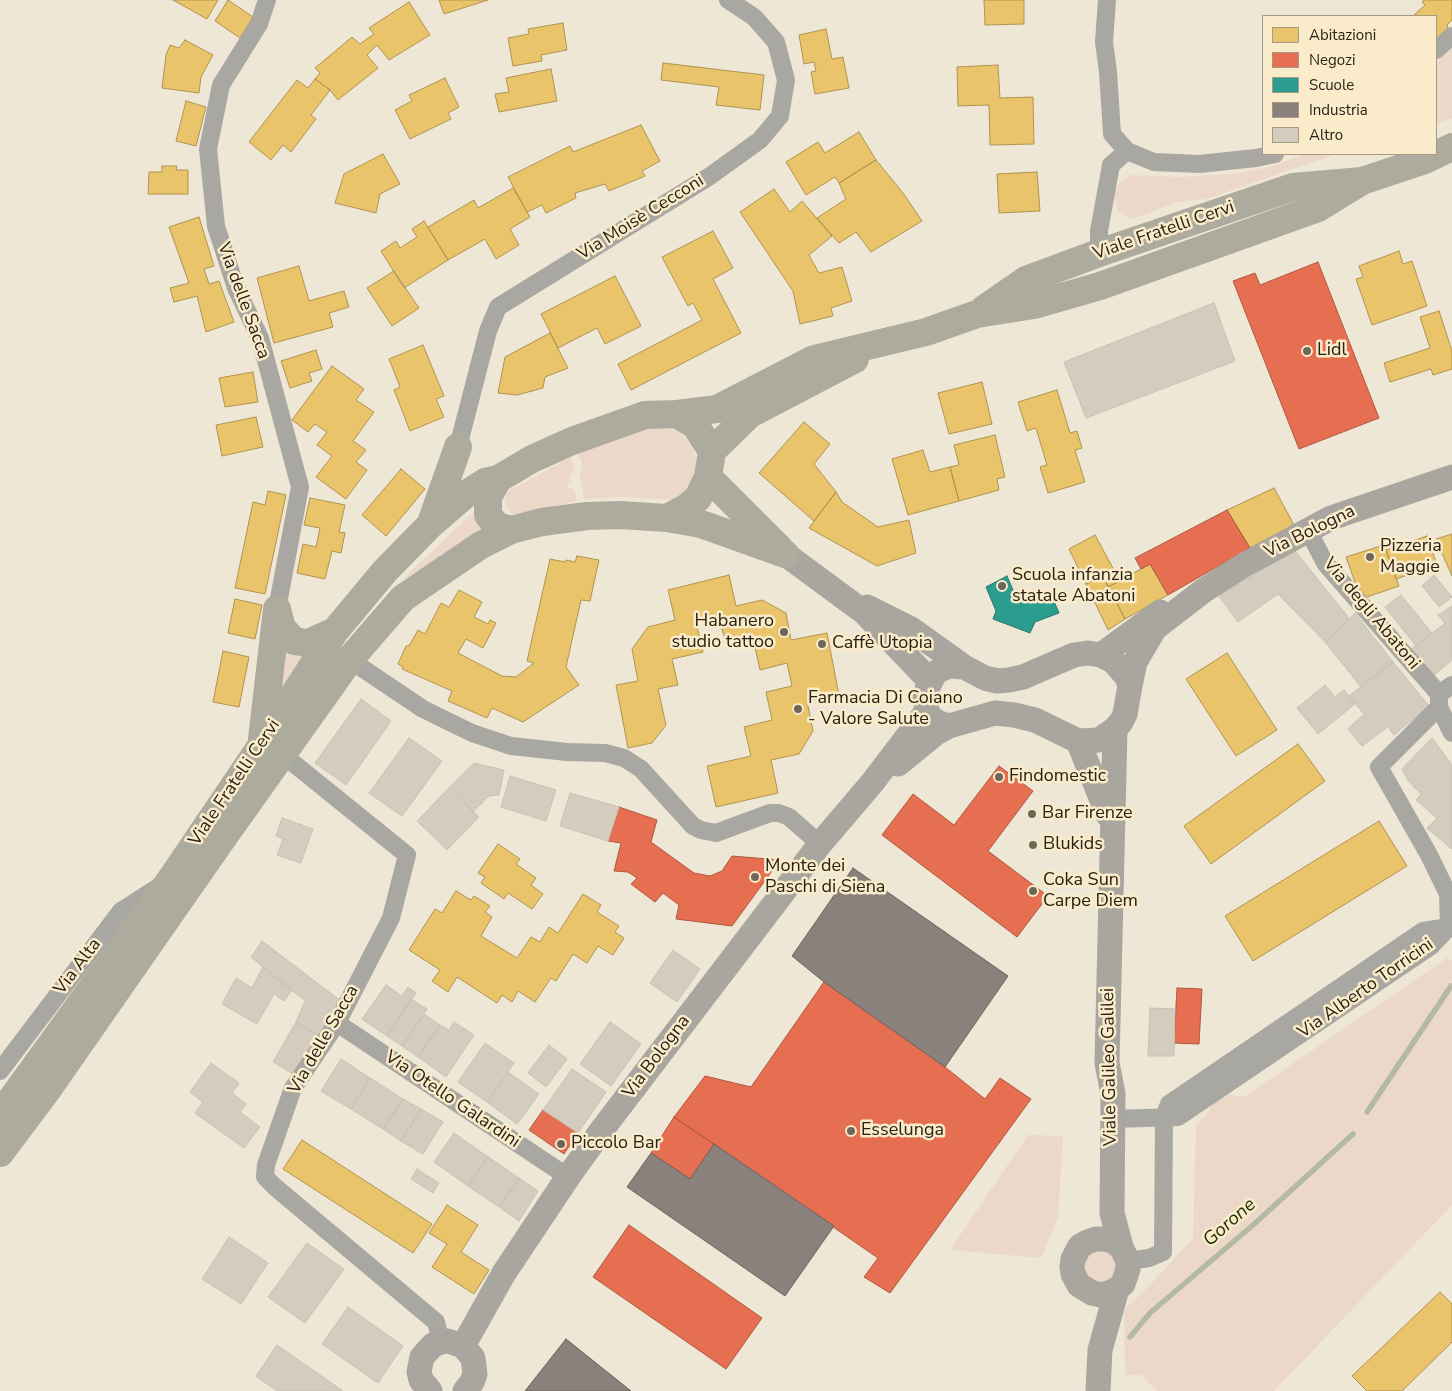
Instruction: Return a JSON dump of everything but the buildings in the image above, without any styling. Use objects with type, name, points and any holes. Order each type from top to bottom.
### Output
[{"type":"main road","points":[[1437,154],[1452,147]]},
{"type":"main road","points":[[1425,160],[1435,155]]},
{"type":"main road","points":[[1425,160],[1452,157]]},
{"type":"main road","name":"Viale Fratelli Cervi","points":[[0,1153],[48,1089],[272,750],[336,630],[385,571],[431,524],[483,485],[532,459],[572,441],[645,415],[677,414],[717,409],[814,359],[926,332],[977,314],[1034,305],[1100,286],[1318,208],[1362,181],[1425,160]]},
{"type":"main road","name":"Viale Fratelli Cervi","points":[[977,314],[1026,280],[1099,253],[1293,187],[1362,181]]},
{"type":"main road","points":[[667,518],[686,508],[698,498],[710,464],[750,414],[886,342]]},
{"type":"main road","points":[[677,414],[696,425],[710,464],[785,554],[865,614],[930,681]]},
{"type":"main road","points":[[458,447],[456,475],[483,485],[488,515],[497,526],[511,530]]},
{"type":"main road","points":[[431,524],[458,447]]},
{"type":"main road","name":"Via Bologna","points":[[1203,591],[1244,564],[1330,518],[1452,477]]},
{"type":"main road","name":"Viale Fratelli Cervi","points":[[0,1115],[171,879],[272,750],[403,598],[481,544],[511,530],[542,522],[586,516],[620,515],[667,518],[701,524],[785,554]]},
{"type":"main road","points":[[1101,655],[1164,609],[1203,591]]},
{"type":"main road","points":[[872,783],[936,733],[949,726],[994,713],[1035,720],[1078,741],[1099,740],[1115,729],[1125,714],[1135,662],[1155,628],[1203,591]]},
{"type":"main road","points":[[842,595],[911,629],[964,667],[984,678],[997,681],[1023,677],[1074,655],[1088,653],[1101,655],[1113,661],[1127,677],[1130,686]]},
{"type":"main road","points":[[277,609],[282,628],[294,640],[308,643],[336,630]]},
{"type":"main road","points":[[272,750],[277,609]]},
{"type":"main road","points":[[949,726],[931,718],[925,698],[930,681],[935,673],[949,666],[964,667]]},
{"type":"main road","points":[[872,783],[928,711]]},
{"type":"main road","name":"Viale Galileo Galilei","points":[[1115,729],[1106,1063],[1113,1094],[1112,1213],[1124,1254]]},
{"type":"main road","points":[[1078,741],[1113,826]]},
{"type":"main road","name":"Via Bologna","points":[[430,1391],[421,1380],[419,1372],[420,1364],[427,1350],[452,1344],[504,1274],[568,1178],[613,1116],[820,844],[872,783]]},
{"type":"main road","points":[[1098,1391],[1100,1350],[1117,1289],[1126,1277],[1124,1254],[1114,1242],[1096,1239],[1087,1242],[1076,1252],[1072,1267],[1075,1280],[1084,1290],[1101,1295],[1117,1289]]},
{"type":"main road","points":[[452,1344],[473,1358],[475,1366],[472,1382],[465,1391]]},
{"type":"street","name":"Via delle Sacca","points":[[266,0],[259,24],[221,85],[208,149],[216,226],[236,288],[260,338],[300,487],[277,609]]},
{"type":"street","name":"Via Moisè Cecconi","points":[[458,447],[488,331],[498,306],[710,176],[760,140],[780,116],[786,80],[776,42],[754,17],[728,0]]},
{"type":"street","points":[[1107,0],[1104,42],[1112,134],[1127,151],[1154,162],[1198,164],[1270,155]]},
{"type":"street","points":[[1437,49],[1452,36]]},
{"type":"street","points":[[1099,253],[1099,231],[1111,166],[1127,151]]},
{"type":"street","name":"Via degli Abatoni","points":[[1308,530],[1325,563],[1443,696],[1452,733]]},
{"type":"street","points":[[351,658],[359,666],[423,709],[472,733],[511,746],[567,752],[605,753],[624,758],[640,769],[693,826],[701,830],[716,833],[770,813],[779,813],[789,817],[820,844]]},
{"type":"street","points":[[1443,696],[1380,767],[1429,855],[1448,894],[1451,928]]},
{"type":"street","name":"Via delle Sacca","points":[[272,750],[407,855],[391,918],[337,1022],[293,1088],[266,1165],[265,1177],[436,1322],[452,1344]]},
{"type":"street","name":"Via Alta","points":[[0,1071],[121,911],[171,879]]},
{"type":"street","name":"Via Alberto Torricini","points":[[1164,1117],[1169,1104],[1423,931],[1451,928]]},
{"type":"street","name":"Via Otello Galardini","points":[[337,1022],[568,1178]]},
{"type":"street","points":[[1113,1118],[1164,1117],[1163,1252],[1149,1258],[1124,1254]]},
{"type":"shaded area","points":[[1452,49],[1452,119],[1437,123],[1437,61]]},
{"type":"shaded area","points":[[1302,155],[1333,155],[1207,199],[1177,202],[1131,220],[1117,210],[1114,197],[1118,184],[1131,175],[1181,177],[1232,174],[1269,167]]},
{"type":"shaded area","points":[[653,427],[675,428],[692,446],[698,467],[689,487],[677,500],[620,497],[584,499],[580,478],[582,464],[578,453]]},
{"type":"shaded area","points":[[571,457],[574,468],[570,478],[571,482],[567,484],[568,488],[574,489],[577,500],[516,518],[506,506],[505,493]]},
{"type":"shaded area","points":[[474,512],[484,532],[398,583]]},
{"type":"shaded area","points":[[279,633],[317,644],[274,701]]},
{"type":"shaded area","points":[[1447,958],[1452,961],[1452,1205],[1274,1391],[1157,1391],[1141,1375],[1125,1375],[1124,1310],[1193,1238],[1196,1124],[1209,1112],[1212,1097],[1219,1093],[1244,1097]]},
{"type":"shaded area","points":[[1028,1135],[1063,1136],[1058,1217],[1041,1258],[950,1250]]},
{"type":"shaded area","points":[[1099,1251],[1110,1254],[1116,1267],[1113,1277],[1100,1284],[1086,1278],[1083,1263],[1089,1254]]},
{"type":"waterway","name":"Gorone","points":[[1367,1112],[1451,986]]},
{"type":"waterway","name":"Gorone","points":[[1130,1337],[1150,1313],[1253,1225],[1353,1134]]},
{"type":"place","name":"Lidl","points":[[1307,351]]},
{"type":"place","name":"Pizzeria Maggie","points":[[1370,557]]},
{"type":"place","name":"Scuola infanzia statale Abatoni","points":[[1002,586]]},
{"type":"place","name":"Habanero studio tattoo","points":[[784,632]]},
{"type":"place","name":"Caffè Utopia","points":[[822,644]]},
{"type":"place","name":"Farmacia Di Coiano - Valore Salute","points":[[798,709]]},
{"type":"place","name":"Findomestic","points":[[999,777]]},
{"type":"place","name":"Bar Firenze","points":[[1032,814]]},
{"type":"place","name":"Blukids","points":[[1033,845]]},
{"type":"place","name":"Monte dei Paschi di Siena","points":[[755,877]]},
{"type":"place","name":"Coka Sun Carpe Diem","points":[[1033,891]]},
{"type":"place","name":"Esselunga","points":[[851,1131]]},
{"type":"place","name":"Piccolo Bar","points":[[561,1144]]}]
